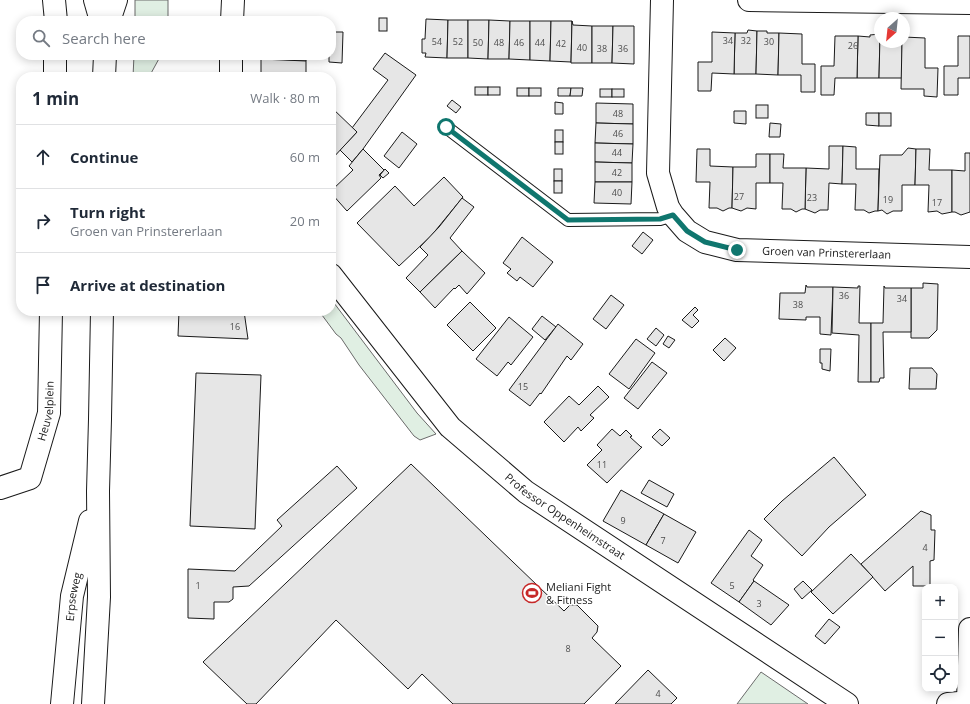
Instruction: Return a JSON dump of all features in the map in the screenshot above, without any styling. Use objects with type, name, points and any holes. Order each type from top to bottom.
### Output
[{"type":"street","points":[[54,0],[56,16]]},
{"type":"street","points":[[95,0],[100,16]]},
{"type":"street","points":[[111,16],[116,0]]},
{"type":"street","points":[[232,16],[233,0]]},
{"type":"street","name":"Groen van Prinstererlaan","points":[[662,0],[658,173],[668,207],[687,231],[705,242],[737,250],[970,256]]},
{"type":"street","points":[[749,0],[970,3]]},
{"type":"street","points":[[55,60],[55,72]]},
{"type":"street","points":[[104,72],[105,60]]},
{"type":"street","points":[[231,60],[231,72]]},
{"type":"street","name":"Professor Oppenheimstraat","points":[[336,280],[450,427],[520,487],[847,704]]},
{"type":"street","name":"Heuvelplein","points":[[0,488],[30,478],[49,413],[51,316]]},
{"type":"street","name":"Erpseweg","points":[[93,704],[99,597],[98,490],[102,316]]},
{"type":"street","name":"Erpseweg","points":[[62,704],[72,596],[98,490]]},
{"type":"street","points":[[962,703],[970,629]]},
{"type":"lane","points":[[446,127],[568,220],[660,219],[673,215]]},
{"type":"green space","points":[[135,0],[168,0],[168,16],[135,16]]},
{"type":"green space","points":[[134,60],[158,60],[152,72],[133,72]]},
{"type":"green space","points":[[336,306],[417,413],[436,434],[420,440],[414,436],[359,365],[341,338],[336,334],[323,316],[336,316]]},
{"type":"green space","points":[[761,672],[808,704],[737,704]]},
{"type":"building","points":[[379,18],[387,18],[387,31],[379,31]]},
{"type":"building","points":[[426,19],[448,20],[447,58],[425,57],[426,53],[422,53],[422,39],[425,39]]},
{"type":"building","points":[[448,20],[468,20],[468,58],[447,58]]},
{"type":"building","points":[[468,20],[489,20],[488,59],[468,58]]},
{"type":"building","points":[[489,20],[510,21],[509,59],[488,59]]},
{"type":"building","points":[[510,21],[530,21],[530,60],[509,59]]},
{"type":"building","points":[[530,21],[551,21],[550,61],[530,60]]},
{"type":"building","points":[[551,21],[572,21],[571,62],[550,61]]},
{"type":"building","points":[[572,21],[573,25],[592,26],[592,63],[571,63]]},
{"type":"building","points":[[592,26],[613,26],[612,63],[592,63]]},
{"type":"building","points":[[613,26],[634,26],[634,64],[612,63]]},
{"type":"building","points":[[748,30],[757,31],[756,74],[734,74],[735,33],[747,33]]},
{"type":"building","points":[[757,31],[779,33],[778,75],[756,74]]},
{"type":"building","points":[[336,32],[343,32],[342,63],[329,62],[329,60],[336,60]]},
{"type":"building","points":[[712,32],[735,33],[734,74],[712,73],[711,91],[698,91],[698,62],[712,62]]},
{"type":"building","points":[[779,33],[802,34],[802,64],[815,64],[815,92],[801,92],[801,75],[778,75]]},
{"type":"building","points":[[870,35],[874,35],[874,48],[880,48],[879,78],[857,78],[858,36],[870,37]]},
{"type":"building","points":[[835,36],[858,36],[857,78],[835,78],[834,95],[821,95],[821,66],[834,66]]},
{"type":"building","points":[[958,36],[970,36],[970,78],[958,78],[958,95],[944,95],[944,66],[958,66]]},
{"type":"building","points":[[910,37],[925,38],[925,68],[938,68],[937,97],[924,96],[924,89],[901,89],[902,48],[910,48]]},
{"type":"building","points":[[880,48],[902,48],[902,78],[879,78]]},
{"type":"building","points":[[385,53],[416,75],[352,162],[340,150],[357,132],[352,128],[388,80],[373,69]]},
{"type":"building","points":[[261,60],[306,61],[306,72],[261,72]]},
{"type":"building","points":[[284,60],[306,60],[306,61]]},
{"type":"building","points":[[475,87],[488,87],[488,95],[475,95]]},
{"type":"building","points":[[488,87],[500,87],[500,95],[488,95]]},
{"type":"building","points":[[517,88],[529,88],[529,96],[517,96]]},
{"type":"building","points":[[529,88],[541,88],[541,96],[529,96]]},
{"type":"building","points":[[558,88],[571,88],[570,96],[558,96]]},
{"type":"building","points":[[571,88],[583,88],[582,96],[570,96]]},
{"type":"building","points":[[600,89],[612,89],[612,97],[600,97]]},
{"type":"building","points":[[612,89],[624,89],[624,97],[612,97]]},
{"type":"building","points":[[452,100],[461,107],[456,113],[447,106]]},
{"type":"building","points":[[555,102],[563,103],[563,114],[555,114]]},
{"type":"building","points":[[596,103],[633,104],[633,124],[596,123]]},
{"type":"building","points":[[756,105],[768,105],[768,118],[756,118]]},
{"type":"building","points":[[734,111],[746,111],[746,124],[734,123]]},
{"type":"building","points":[[336,112],[357,132],[336,155]]},
{"type":"building","points":[[866,113],[879,113],[879,126],[866,125]]},
{"type":"building","points":[[879,113],[891,113],[891,126],[879,126]]},
{"type":"building","points":[[596,123],[633,124],[633,144],[595,143]]},
{"type":"building","points":[[770,123],[781,124],[780,137],[769,137]]},
{"type":"building","points":[[555,130],[563,130],[563,142],[555,142]]},
{"type":"building","points":[[402,132],[417,144],[399,168],[384,156]]},
{"type":"building","points":[[555,142],[563,142],[563,154],[555,154]]},
{"type":"building","points":[[595,143],[633,144],[632,163],[595,162]]},
{"type":"building","points":[[829,146],[843,146],[842,184],[829,183],[828,210],[820,210],[815,213],[805,209],[806,168],[829,169]]},
{"type":"building","points":[[843,146],[856,147],[856,169],[879,169],[878,211],[869,213],[864,210],[855,210],[856,184],[842,184]]},
{"type":"building","points":[[908,148],[916,149],[915,185],[902,185],[902,211],[893,211],[887,214],[882,210],[878,211],[880,155],[902,155]]},
{"type":"building","points":[[363,149],[384,170],[379,175],[381,178],[347,211],[336,199],[336,186],[353,170],[349,166]]},
{"type":"building","points":[[697,149],[710,149],[710,166],[733,167],[732,208],[723,211],[717,208],[709,208],[710,182],[696,182]]},
{"type":"building","points":[[916,149],[930,149],[929,170],[952,170],[952,212],[942,214],[937,211],[928,212],[929,185],[915,185]]},
{"type":"building","points":[[965,153],[970,153],[970,212],[961,215],[952,212],[952,170],[965,171]]},
{"type":"building","points":[[756,154],[770,154],[770,183],[756,183],[756,209],[747,208],[741,211],[732,208],[733,167],[756,167]]},
{"type":"building","points":[[770,154],[784,154],[783,168],[806,168],[805,209],[796,212],[791,209],[782,209],[783,183],[770,183]]},
{"type":"building","points":[[595,162],[632,163],[632,182],[595,182]]},
{"type":"building","points":[[385,169],[389,173],[383,178],[380,175]]},
{"type":"building","points":[[554,169],[562,169],[562,181],[554,181]]},
{"type":"building","points":[[444,177],[463,197],[431,236],[399,266],[357,223],[395,186],[414,206]]},
{"type":"building","points":[[554,181],[562,181],[562,193],[554,193]]},
{"type":"building","points":[[595,182],[632,182],[631,204],[594,203]]},
{"type":"building","points":[[462,198],[474,207],[450,238],[462,251],[420,292],[406,278],[428,255],[420,247],[439,227]]},
{"type":"building","points":[[643,232],[653,240],[642,254],[632,246]]},
{"type":"building","points":[[522,237],[553,262],[533,287],[520,277],[517,281],[507,273],[511,269],[503,263]]},
{"type":"building","points":[[462,251],[485,273],[467,294],[459,285],[455,289],[454,288],[435,308],[420,292]]},
{"type":"building","points":[[923,283],[938,284],[937,330],[929,338],[911,338],[911,288],[923,288]]},
{"type":"building","points":[[806,285],[807,287],[833,287],[831,335],[820,334],[820,317],[806,317],[806,320],[779,319],[780,293],[805,293]]},
{"type":"building","points":[[858,286],[860,286],[859,323],[871,323],[871,382],[858,382],[859,335],[832,333],[833,287],[858,288]]},
{"type":"building","points":[[884,286],[885,288],[911,288],[911,332],[883,332],[884,378],[880,378],[879,382],[871,382],[871,323],[883,323]]},
{"type":"building","points":[[611,295],[624,305],[606,329],[593,319]]},
{"type":"building","points":[[470,302],[496,328],[473,351],[447,325]]},
{"type":"building","points":[[695,307],[698,310],[693,315],[699,321],[692,328],[682,320]]},
{"type":"building","points":[[179,316],[245,316],[248,339],[178,336]]},
{"type":"building","points":[[542,316],[556,327],[545,340],[532,329]]},
{"type":"building","points":[[509,317],[533,337],[511,365],[508,362],[497,376],[476,359]]},
{"type":"building","points":[[558,324],[583,344],[571,360],[567,356],[541,394],[540,393],[530,406],[509,390]]},
{"type":"building","points":[[656,328],[664,335],[656,346],[647,339]]},
{"type":"building","points":[[668,336],[675,340],[669,348],[663,344]]},
{"type":"building","points":[[725,338],[736,348],[724,361],[713,350]]},
{"type":"building","points":[[636,339],[655,353],[629,389],[609,374]]},
{"type":"building","points":[[820,349],[831,349],[830,371],[822,369],[822,363],[820,363]]},
{"type":"building","points":[[652,362],[667,373],[638,409],[624,398]]},
{"type":"building","points":[[910,368],[932,368],[937,374],[936,389],[909,389]]},
{"type":"building","points":[[196,373],[261,375],[255,529],[190,526]]},
{"type":"building","points":[[598,386],[609,397],[590,415],[594,418],[581,431],[578,427],[564,442],[544,422],[569,396],[579,405]]},
{"type":"building","points":[[612,429],[620,436],[626,430],[632,436],[630,437],[642,447],[607,483],[587,465],[602,450],[597,445]]},
{"type":"building","points":[[660,429],[670,438],[662,446],[652,437]]},
{"type":"building","points":[[834,457],[866,495],[829,527],[802,556],[764,519],[782,501]]},
{"type":"building","points":[[411,464],[564,611],[570,605],[577,605],[598,626],[597,632],[592,638],[621,666],[584,704],[453,704],[422,674],[408,689],[336,620],[256,704],[247,704],[203,662]]},
{"type":"building","points":[[337,466],[357,488],[249,586],[233,587],[233,599],[229,602],[214,602],[214,619],[188,618],[188,569],[235,571],[282,526],[277,520]]},
{"type":"building","points":[[649,480],[674,494],[667,507],[641,493]]},
{"type":"building","points":[[621,490],[664,514],[646,545],[603,521]]},
{"type":"building","points":[[921,511],[931,515],[931,530],[935,530],[934,560],[930,561],[930,584],[913,586],[913,566],[885,591],[861,564]]},
{"type":"building","points":[[664,514],[696,532],[678,563],[646,545]]},
{"type":"building","points":[[749,530],[762,540],[751,556],[763,565],[739,602],[711,583]]},
{"type":"building","points":[[851,554],[873,577],[833,614],[811,592]]},
{"type":"building","points":[[754,581],[789,605],[771,625],[739,602]]},
{"type":"building","points":[[803,581],[812,590],[802,599],[794,589]]},
{"type":"building","points":[[829,619],[840,627],[825,644],[815,636]]},
{"type":"building","points":[[648,670],[677,698],[671,704],[615,704]]},
{"type":"place","name":"Meliani Fight & Fitness","points":[[532,593]]},
{"type":"route","points":[[446,127],[568,220],[660,219],[673,215],[687,231],[705,242],[737,250]]}]
